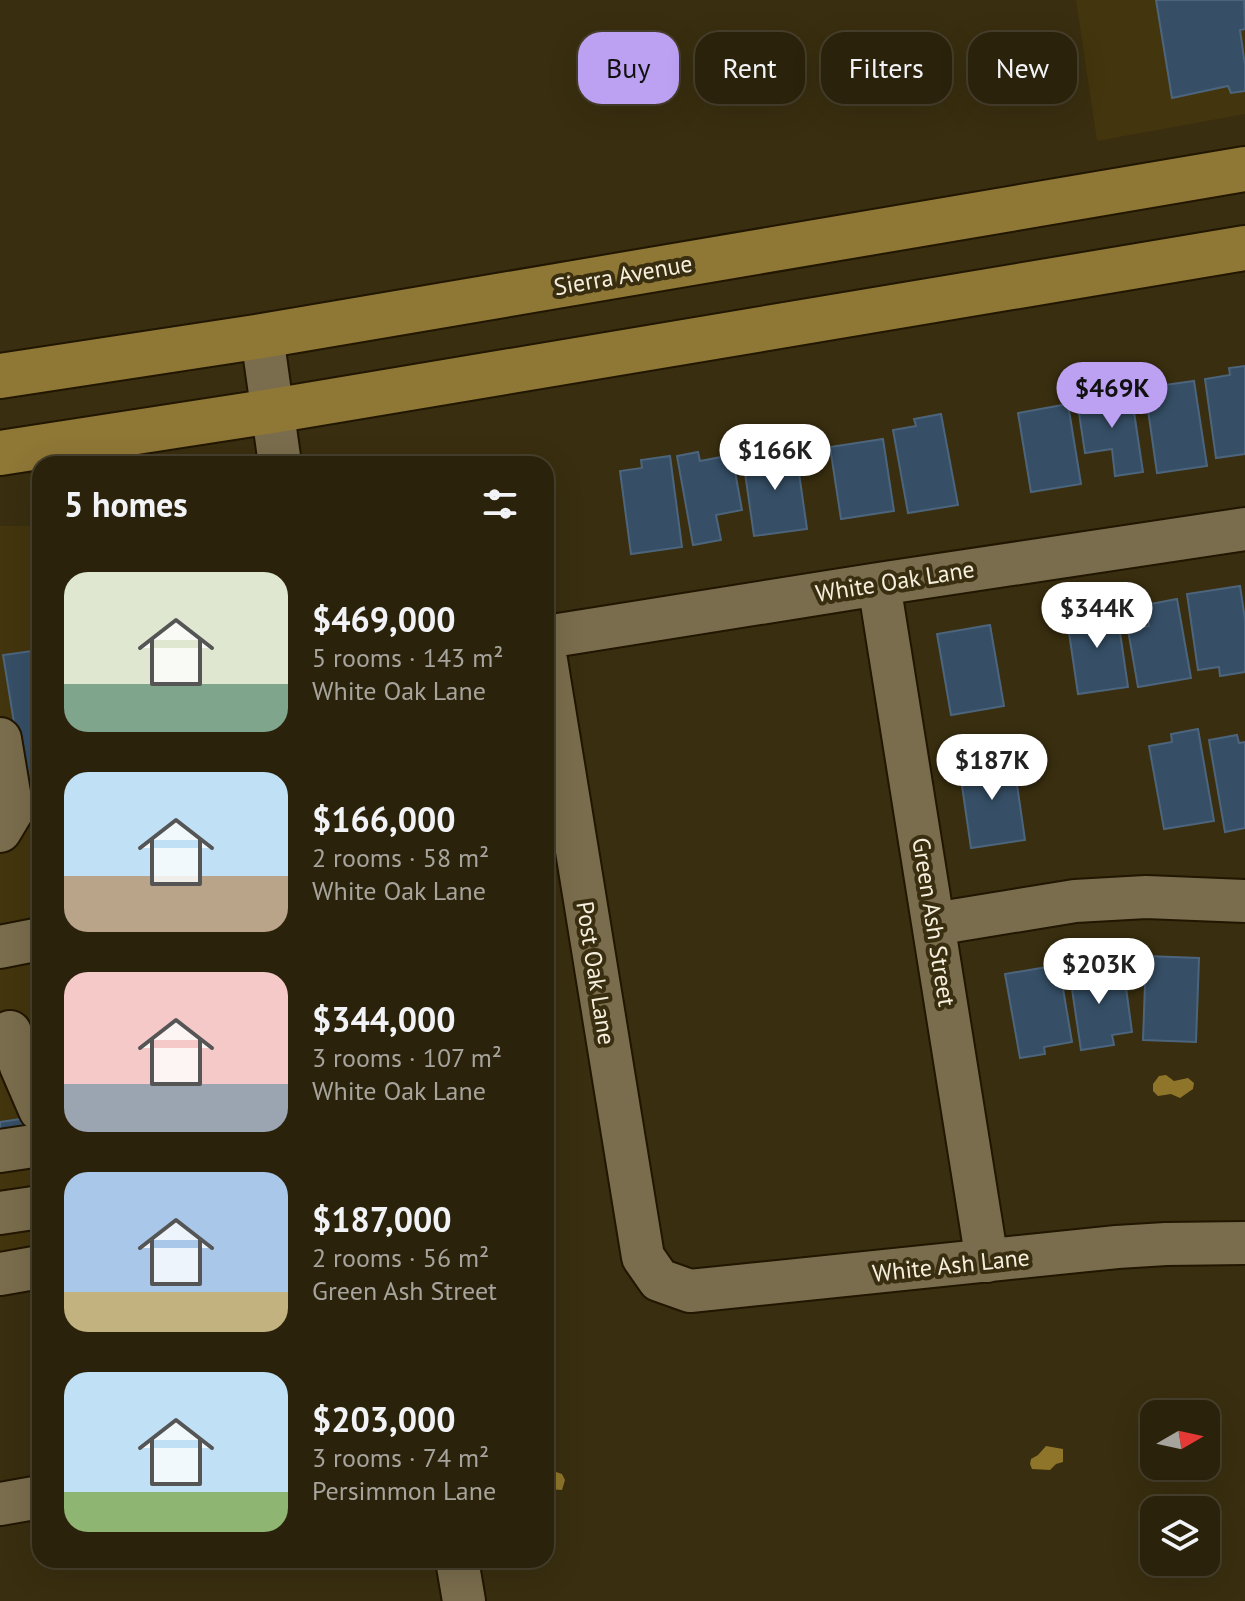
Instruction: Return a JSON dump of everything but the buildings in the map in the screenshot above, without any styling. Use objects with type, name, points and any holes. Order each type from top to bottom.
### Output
[{"type":"main road","name":"Sierra Avenue","points":[[0,376],[262,336],[1245,169]]},
{"type":"main road","points":[[0,453],[272,411],[1245,248]]},
{"type":"street","points":[[262,336],[279,456]]},
{"type":"street","name":"White Oak Lane","points":[[554,636],[1245,529]]},
{"type":"street","name":"Green Ash Street","points":[[879,584],[987,1261]]},
{"type":"street","points":[[0,739],[12,811],[0,831]]},
{"type":"street","name":"Post Oak Lane","points":[[554,765],[560,844],[643,1257],[659,1280]]},
{"type":"street","points":[[934,924],[1075,901],[1146,897],[1245,901]]},
{"type":"street","points":[[0,947],[32,941]]},
{"type":"street","points":[[10,1056],[32,1096]]},
{"type":"street","points":[[0,1151],[32,1146]]},
{"type":"street","points":[[0,1213],[32,1208]]},
{"type":"street","name":"White Ash Lane","points":[[659,1280],[690,1291],[1117,1247],[1245,1243]]},
{"type":"street","points":[[0,1274],[32,1268]]},
{"type":"street","points":[[0,1504],[32,1498]]},
{"type":"street","points":[[458,1568],[464,1601]]},
{"type":"shaded area","points":[[1076,0],[1245,0],[1245,114],[1097,141]]},
{"type":"shaded area","points":[[0,526],[31,526],[32,1290],[0,1296]]},
{"type":"shaded area","points":[[1166,1075],[1174,1081],[1188,1078],[1194,1083],[1193,1089],[1180,1098],[1171,1094],[1158,1096],[1153,1091],[1153,1084],[1159,1076]]},
{"type":"shaded area","points":[[1046,1446],[1063,1449],[1063,1462],[1050,1470],[1032,1469],[1031,1459]]},
{"type":"shaded area","points":[[554,1465],[556,1472],[562,1474],[565,1480],[562,1490],[554,1489]]}]
